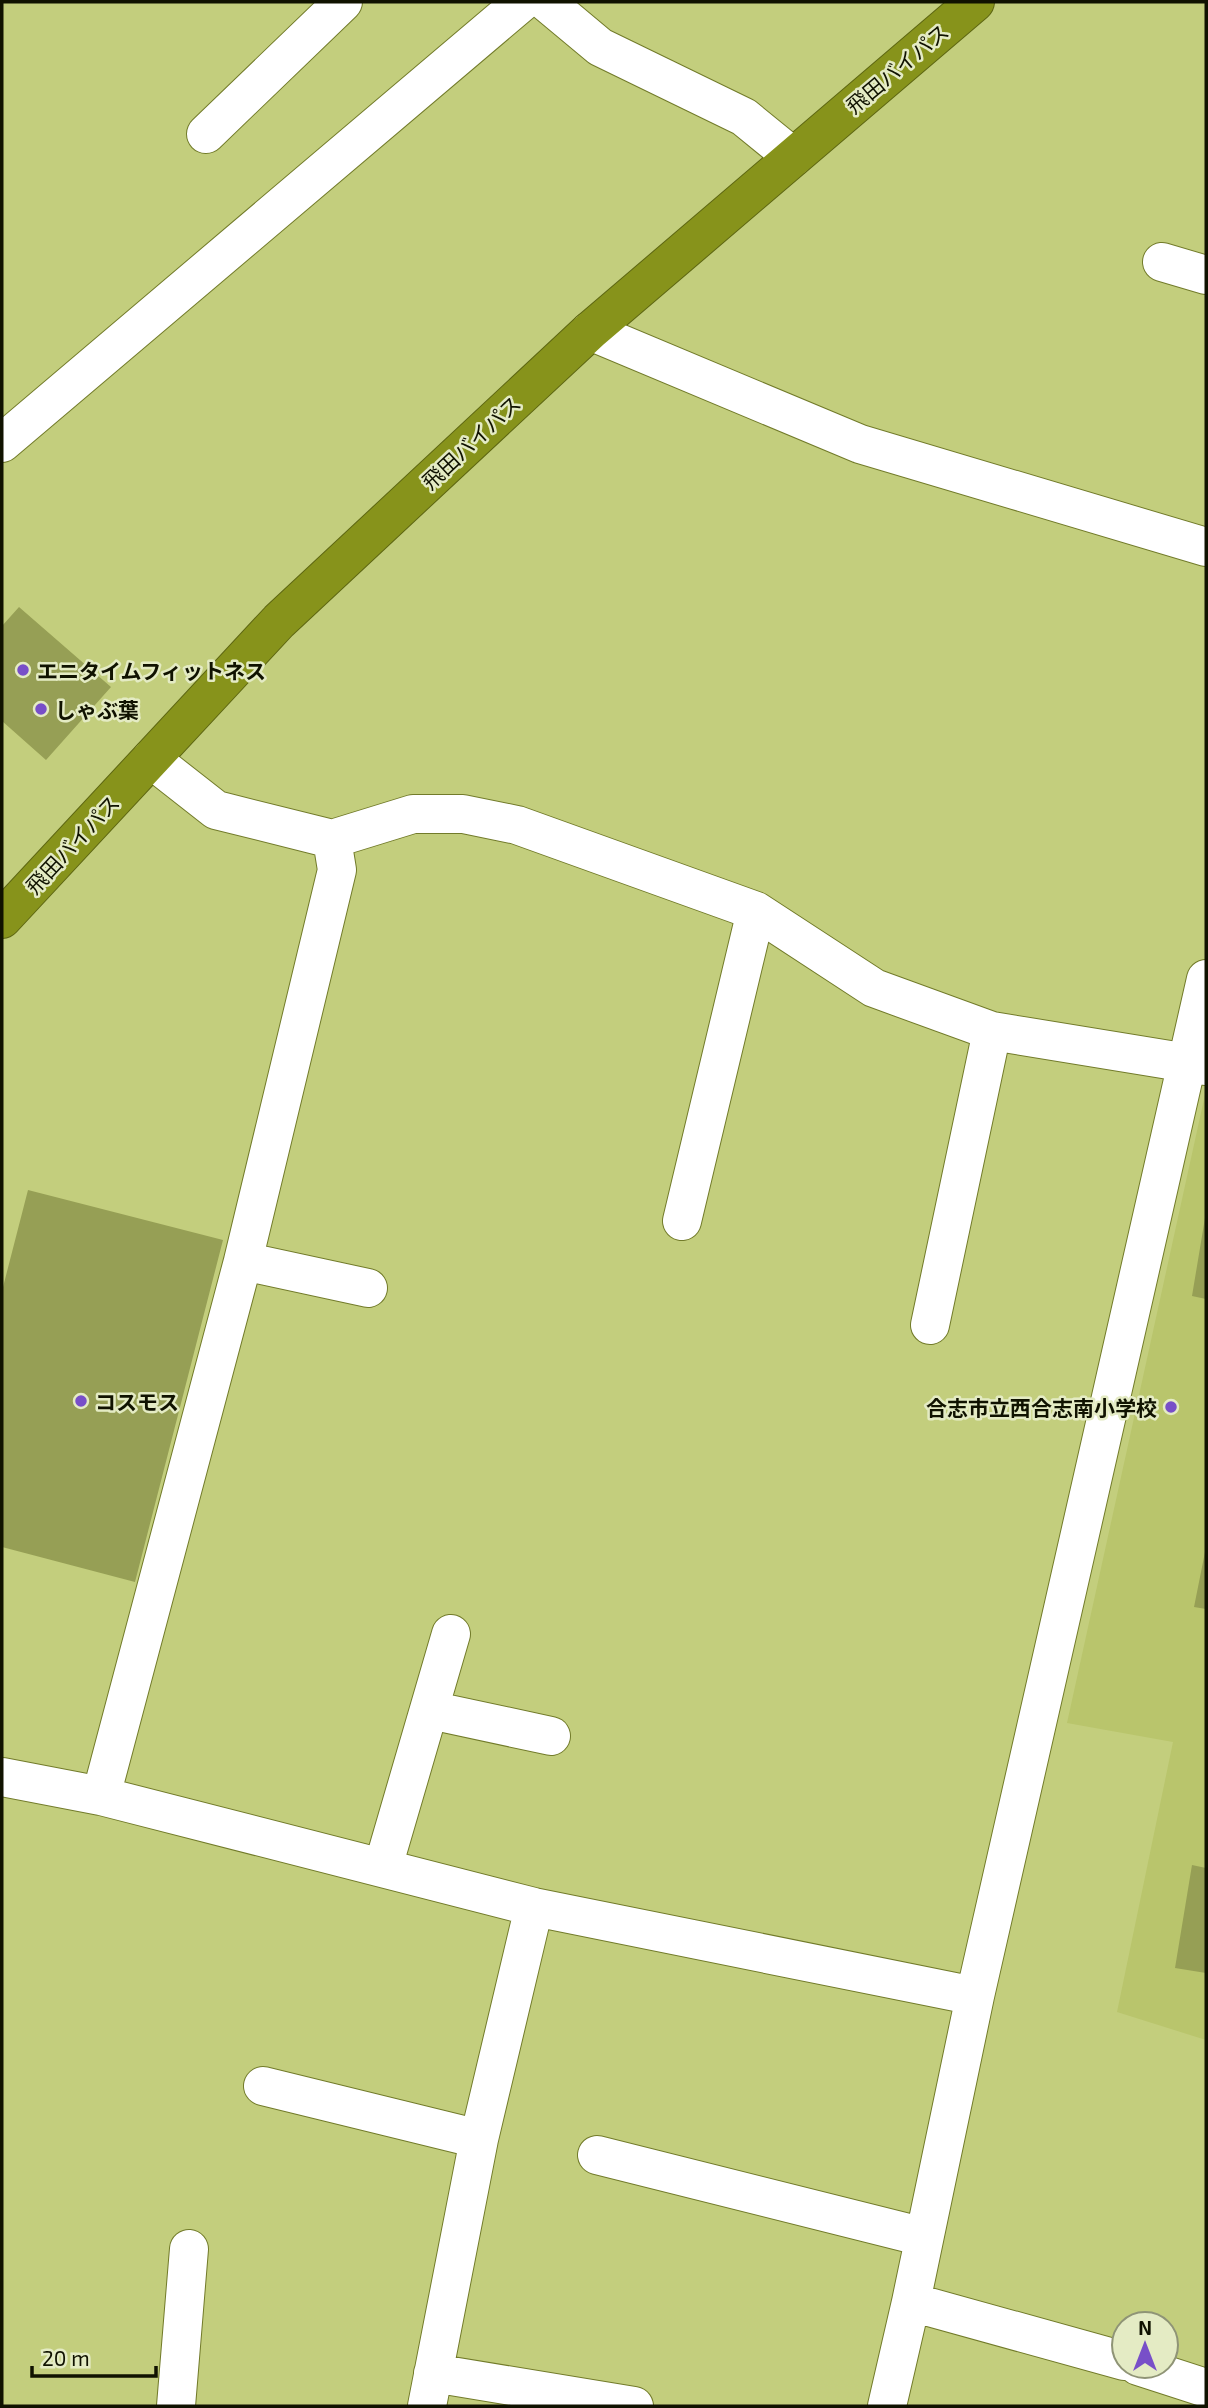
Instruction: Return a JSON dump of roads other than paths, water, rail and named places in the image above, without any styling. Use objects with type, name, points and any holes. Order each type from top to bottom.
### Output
[{"type":"highway","name":"飛田バイパス","points":[[2,919],[279,621],[590,331],[975,2]]},
{"type":"street","points":[[206,135],[343,2]]},
{"type":"street","points":[[2,443],[522,2]]},
{"type":"street","points":[[546,2],[600,47],[744,117],[793,157]]},
{"type":"street","points":[[1162,262],[1206,275]]},
{"type":"street","points":[[590,331],[860,444],[1206,547]]},
{"type":"street","points":[[151,759],[216,810],[332,839],[413,814],[463,814],[517,825],[756,911],[874,988],[992,1031],[1197,1064]]},
{"type":"street","points":[[101,1796],[243,1261],[337,870],[332,839]]},
{"type":"street","points":[[682,1221],[756,911]]},
{"type":"street","points":[[887,2406],[975,1996],[1197,1064],[1206,979]]},
{"type":"street","points":[[930,1325],[992,1031]]},
{"type":"street","points":[[243,1261],[368,1288]]},
{"type":"street","points":[[383,1867],[451,1634]]},
{"type":"street","points":[[430,1710],[551,1736]]},
{"type":"street","points":[[2,1777],[101,1796],[534,1907],[975,1996]]},
{"type":"street","points":[[534,1907],[479,2139],[430,2389],[634,2406]]},
{"type":"street","points":[[263,2086],[479,2139]]},
{"type":"street","points":[[597,2155],[924,2237]]},
{"type":"street","points":[[176,2406],[189,2249]]},
{"type":"street","points":[[911,2302],[1110,2357]]},
{"type":"street","points":[[1180,2380],[1206,2388]]},
{"type":"place","name":"エニタイムフィットネス","points":[[23,670]]},
{"type":"place","name":"しゃぶ葉","points":[[41,709]]},
{"type":"place","name":"コスモス","points":[[81,1401]]},
{"type":"place","name":"合志市立西合志南小学校","points":[[1171,1407]]}]
